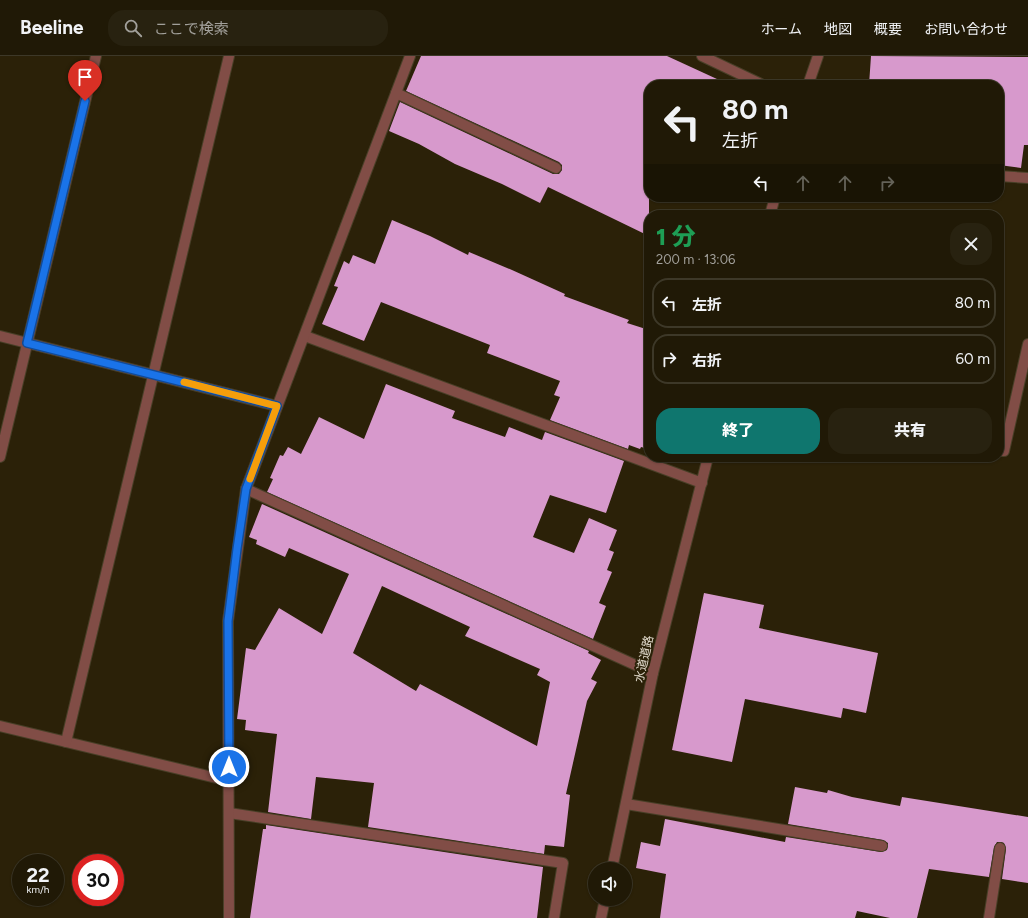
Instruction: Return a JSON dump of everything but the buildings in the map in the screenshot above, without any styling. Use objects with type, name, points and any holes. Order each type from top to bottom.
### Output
[{"type":"street","points":[[0,457],[96,56]]},
{"type":"street","points":[[66,742],[229,56]]},
{"type":"street","points":[[229,918],[228,621],[246,489],[410,56]]},
{"type":"street","points":[[702,56],[752,80]]},
{"type":"street","points":[[810,80],[818,56]]},
{"type":"street","points":[[396,93],[556,168]]},
{"type":"street","points":[[1004,176],[1028,178]]},
{"type":"street","points":[[0,336],[277,406]]},
{"type":"street","points":[[305,336],[644,462]]},
{"type":"street","points":[[1004,451],[1028,344]]},
{"type":"street","points":[[645,462],[702,483]]},
{"type":"street","name":"水道道路","points":[[614,862],[653,673],[707,462]]},
{"type":"street","points":[[246,489],[653,673]]},
{"type":"street","points":[[0,726],[229,781]]},
{"type":"street","points":[[626,804],[882,846]]},
{"type":"street","points":[[229,813],[563,863],[554,918]]},
{"type":"street","points":[[989,918],[1000,848]]},
{"type":"street","points":[[601,918],[604,906]]},
{"type":"slow traffic","points":[[184,382],[277,406],[250,479]]},
{"type":"route","points":[[85,101],[27,343],[277,406],[246,489],[237,549],[228,621],[229,767]]}]
